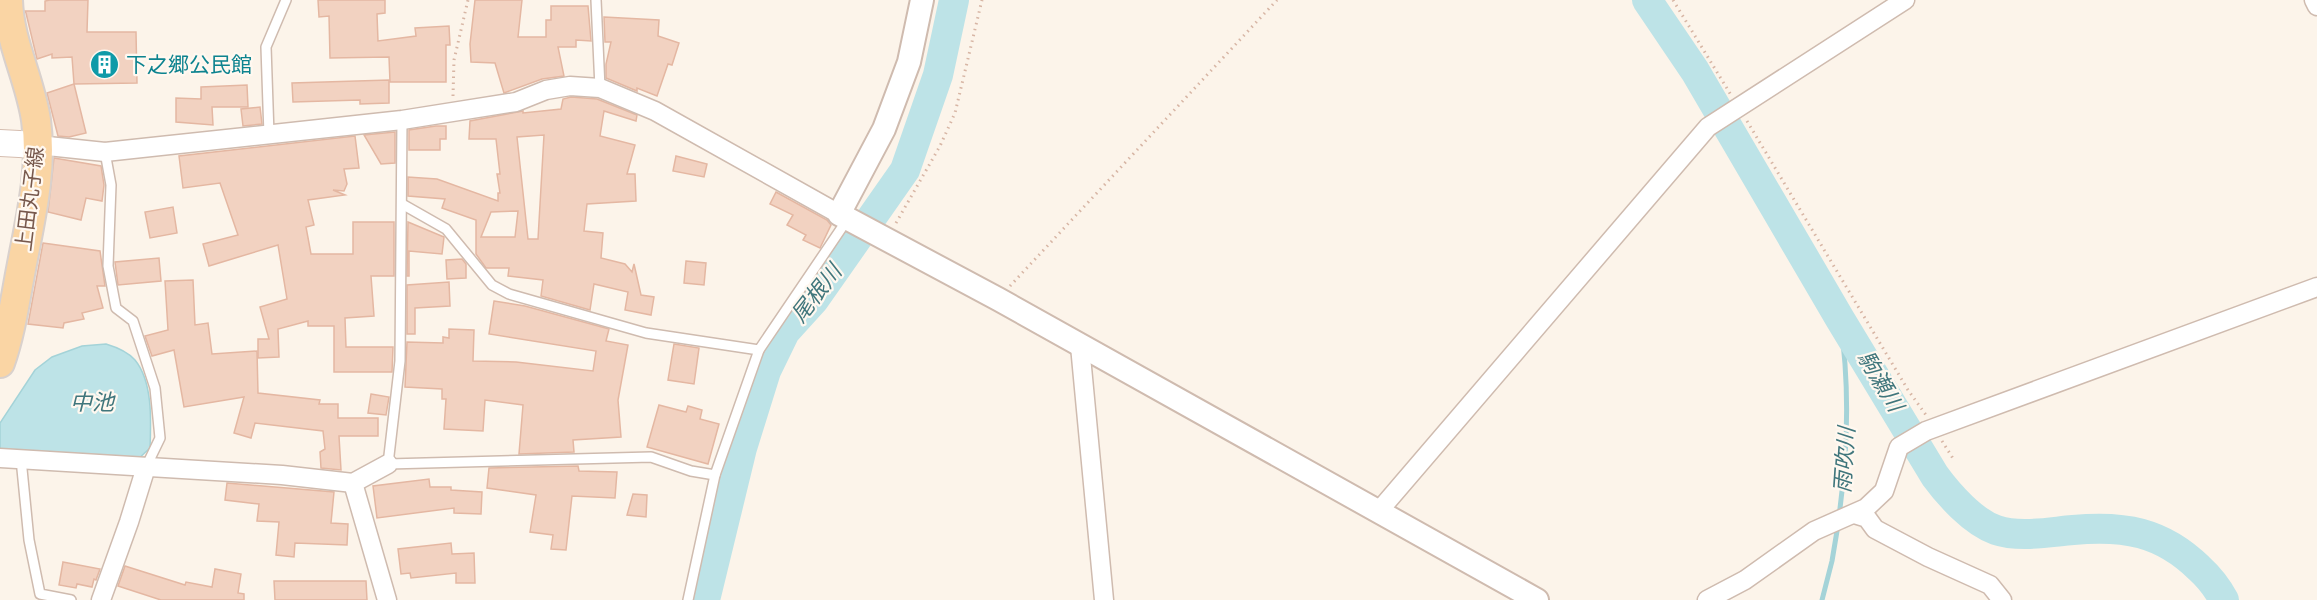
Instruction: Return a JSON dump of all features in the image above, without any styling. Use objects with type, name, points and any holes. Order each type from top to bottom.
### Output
[{"type":"main road","name":"上田丸子線","points":[[0,363],[9,333],[34,199],[38,145],[31,96],[14,39],[8,0]]},
{"type":"main road","points":[[0,143],[38,145]]},
{"type":"street","points":[[847,217],[909,62],[922,0]]},
{"type":"street","points":[[1378,512],[1708,128],[1905,0]]},
{"type":"street","points":[[2314,0],[2317,6]]},
{"type":"street","points":[[38,145],[105,152],[402,120],[516,102],[570,86],[600,88],[655,111],[998,299],[1537,600]]},
{"type":"street","points":[[1707,600],[1745,580],[1814,531],[1866,508],[1884,491],[1899,447],[1908,440],[2317,287]]},
{"type":"street","points":[[1080,346],[1104,600]]},
{"type":"street","points":[[0,458],[282,475],[353,483],[388,464]]},
{"type":"street","points":[[101,600],[146,467]]},
{"type":"street","points":[[353,483],[387,600]]},
{"type":"street","points":[[1844,517],[1867,518],[1875,530],[1990,585],[2002,600]]},
{"type":"lane","points":[[269,135],[266,47],[286,0]]},
{"type":"lane","points":[[596,0],[600,88]]},
{"type":"lane","points":[[402,120],[400,361],[388,464],[651,457],[691,471],[715,475]]},
{"type":"lane","points":[[105,152],[111,185],[108,266],[116,308],[133,321],[155,388],[159,438],[146,467]]},
{"type":"lane","points":[[402,204],[446,229],[492,285],[509,294],[646,333],[759,350]]},
{"type":"lane","points":[[688,600],[715,475],[759,350],[847,217]]},
{"type":"lane","points":[[21,459],[28,540],[40,594],[71,600]]},
{"type":"path","points":[[452,112],[454,60],[468,0]]},
{"type":"path","points":[[881,235],[940,146],[955,113],[982,0]]},
{"type":"path","points":[[998,299],[1277,0]]},
{"type":"path","points":[[1673,0],[1736,109],[1908,390],[1930,430]]},
{"type":"water","name":"中池","points":[[106,344],[128,354],[141,369],[150,402],[150,448],[136,461],[0,450],[0,423],[35,370],[52,357],[82,346]]},
{"type":"building","points":[[88,0],[87,32],[136,32],[137,83],[74,84],[72,57],[52,58],[52,54],[37,59],[25,11],[45,11],[45,1]]},
{"type":"building","points":[[318,0],[385,0],[385,13],[377,14],[378,41],[416,36],[415,28],[449,26],[450,45],[446,45],[446,82],[390,82],[389,57],[330,58],[329,16],[319,17]]},
{"type":"building","points":[[475,0],[522,0],[518,37],[546,37],[546,20],[551,20],[551,6],[588,6],[591,41],[576,40],[576,47],[558,47],[564,76],[542,79],[504,93],[495,63],[471,62],[470,44]]},
{"type":"building","points":[[604,17],[659,20],[658,36],[679,43],[672,65],[668,64],[657,96],[637,88],[637,91],[606,78],[606,64],[611,42],[605,42]]},
{"type":"building","points":[[389,80],[389,103],[360,104],[360,100],[293,102],[292,83]]},
{"type":"building","points":[[74,84],[86,133],[69,137],[58,136],[47,93]]},
{"type":"building","points":[[247,85],[248,107],[212,107],[213,125],[176,122],[176,98],[201,99],[201,87]]},
{"type":"building","points":[[571,97],[597,99],[637,115],[636,121],[604,111],[600,136],[635,145],[627,174],[635,174],[636,201],[587,204],[584,231],[603,233],[601,258],[625,264],[632,272],[634,264],[641,295],[654,297],[651,315],[625,310],[628,292],[594,284],[590,310],[541,296],[543,280],[508,276],[509,268],[486,268],[476,254],[476,220],[442,208],[445,199],[408,196],[408,177],[437,179],[498,201],[498,193],[500,193],[497,174],[500,174],[496,139],[469,139],[470,121],[523,111],[523,113],[561,109],[563,99]],"holes":[[[544,135],[538,239],[528,239],[517,137]],[[518,211],[515,237],[481,237],[491,212]]]},
{"type":"building","points":[[260,107],[262,124],[243,126],[241,109]]},
{"type":"building","points":[[446,126],[446,139],[440,139],[440,150],[409,150],[409,130]]},
{"type":"building","points":[[395,132],[395,163],[381,164],[364,135]]},
{"type":"building","points":[[355,136],[359,168],[344,169],[347,184],[344,191],[333,190],[345,195],[308,200],[314,225],[306,227],[311,254],[353,254],[353,222],[394,222],[394,276],[371,276],[374,316],[345,318],[346,347],[393,347],[392,372],[334,372],[334,326],[308,326],[308,321],[278,329],[279,357],[258,358],[258,339],[269,339],[260,307],[287,299],[278,245],[209,266],[203,244],[238,235],[220,183],[183,188],[179,156]]},
{"type":"building","points":[[676,156],[707,164],[704,177],[673,171]]},
{"type":"building","points":[[54,158],[101,166],[104,185],[102,201],[86,198],[81,220],[48,212]]},
{"type":"building","points":[[776,192],[827,220],[831,225],[820,248],[803,240],[806,235],[787,225],[793,215],[770,204]]},
{"type":"building","points":[[173,207],[177,233],[150,238],[145,212]]},
{"type":"building","points":[[408,222],[444,237],[442,254],[409,251],[409,276],[407,276]]},
{"type":"building","points":[[43,243],[100,251],[105,286],[97,286],[103,308],[82,313],[84,319],[64,323],[63,328],[28,324]]},
{"type":"building","points":[[159,258],[161,281],[118,285],[115,262]]},
{"type":"building","points":[[462,259],[466,264],[466,278],[447,279],[446,260]]},
{"type":"building","points":[[686,261],[706,263],[704,285],[684,283]]},
{"type":"building","points":[[193,280],[195,325],[208,323],[212,354],[257,351],[258,393],[320,400],[319,404],[338,404],[338,418],[378,418],[378,436],[339,436],[341,470],[321,468],[320,452],[325,449],[323,431],[255,423],[251,438],[234,433],[244,397],[184,407],[174,350],[152,356],[145,336],[168,330],[165,281]]},
{"type":"building","points":[[449,282],[450,306],[415,308],[415,334],[407,334],[407,285]]},
{"type":"building","points":[[494,301],[525,306],[609,329],[606,341],[628,345],[618,400],[621,437],[573,440],[574,452],[519,454],[523,405],[485,400],[483,431],[444,429],[446,399],[442,399],[442,389],[405,387],[407,342],[443,343],[443,337],[449,338],[449,329],[474,330],[473,361],[516,362],[593,371],[596,351],[489,334]]},
{"type":"building","points":[[674,344],[699,348],[694,384],[668,380]]},
{"type":"building","points":[[371,394],[389,397],[386,415],[368,413]]},
{"type":"building","points":[[659,405],[686,412],[688,406],[702,410],[700,419],[719,424],[708,464],[647,447]]},
{"type":"building","points":[[578,466],[579,471],[617,472],[615,498],[572,496],[566,550],[551,549],[553,535],[530,532],[536,495],[487,488],[489,468]]},
{"type":"building","points":[[429,479],[430,487],[451,487],[451,490],[482,492],[481,514],[454,513],[454,508],[377,518],[373,486]]},
{"type":"building","points":[[227,483],[334,492],[331,523],[348,524],[347,545],[295,543],[294,557],[276,555],[279,522],[257,521],[259,504],[225,500]]},
{"type":"building","points":[[633,494],[647,495],[646,517],[627,515]]},
{"type":"building","points":[[451,543],[452,554],[474,553],[475,583],[456,583],[456,573],[411,578],[410,573],[401,574],[398,549]]},
{"type":"building","points":[[63,562],[100,569],[92,587],[77,584],[76,588],[59,585]]},
{"type":"building","points":[[125,566],[185,585],[186,582],[212,587],[215,569],[241,574],[238,593],[244,594],[244,600],[161,600],[118,586]]},
{"type":"building","points":[[274,581],[366,581],[367,600],[275,600]]},
{"type":"waterway","name":"尾根川","points":[[705,600],[742,448],[766,371],[785,332],[814,300],[905,170],[938,75],[954,0]]},
{"type":"waterway","name":"駒瀬川","points":[[1647,0],[1695,71],[1935,476],[1954,499],[1987,526],[2015,534],[2109,529],[2126,530],[2156,539],[2171,546],[2199,568],[2224,600]]},
{"type":"waterway","name":"雨吹川","points":[[1839,516],[1847,418],[1840,319]]},
{"type":"waterway","name":"雨吹川","points":[[1822,600],[1838,525]]},
{"type":"place","name":"下之郷公民館","points":[[105,65]]}]
